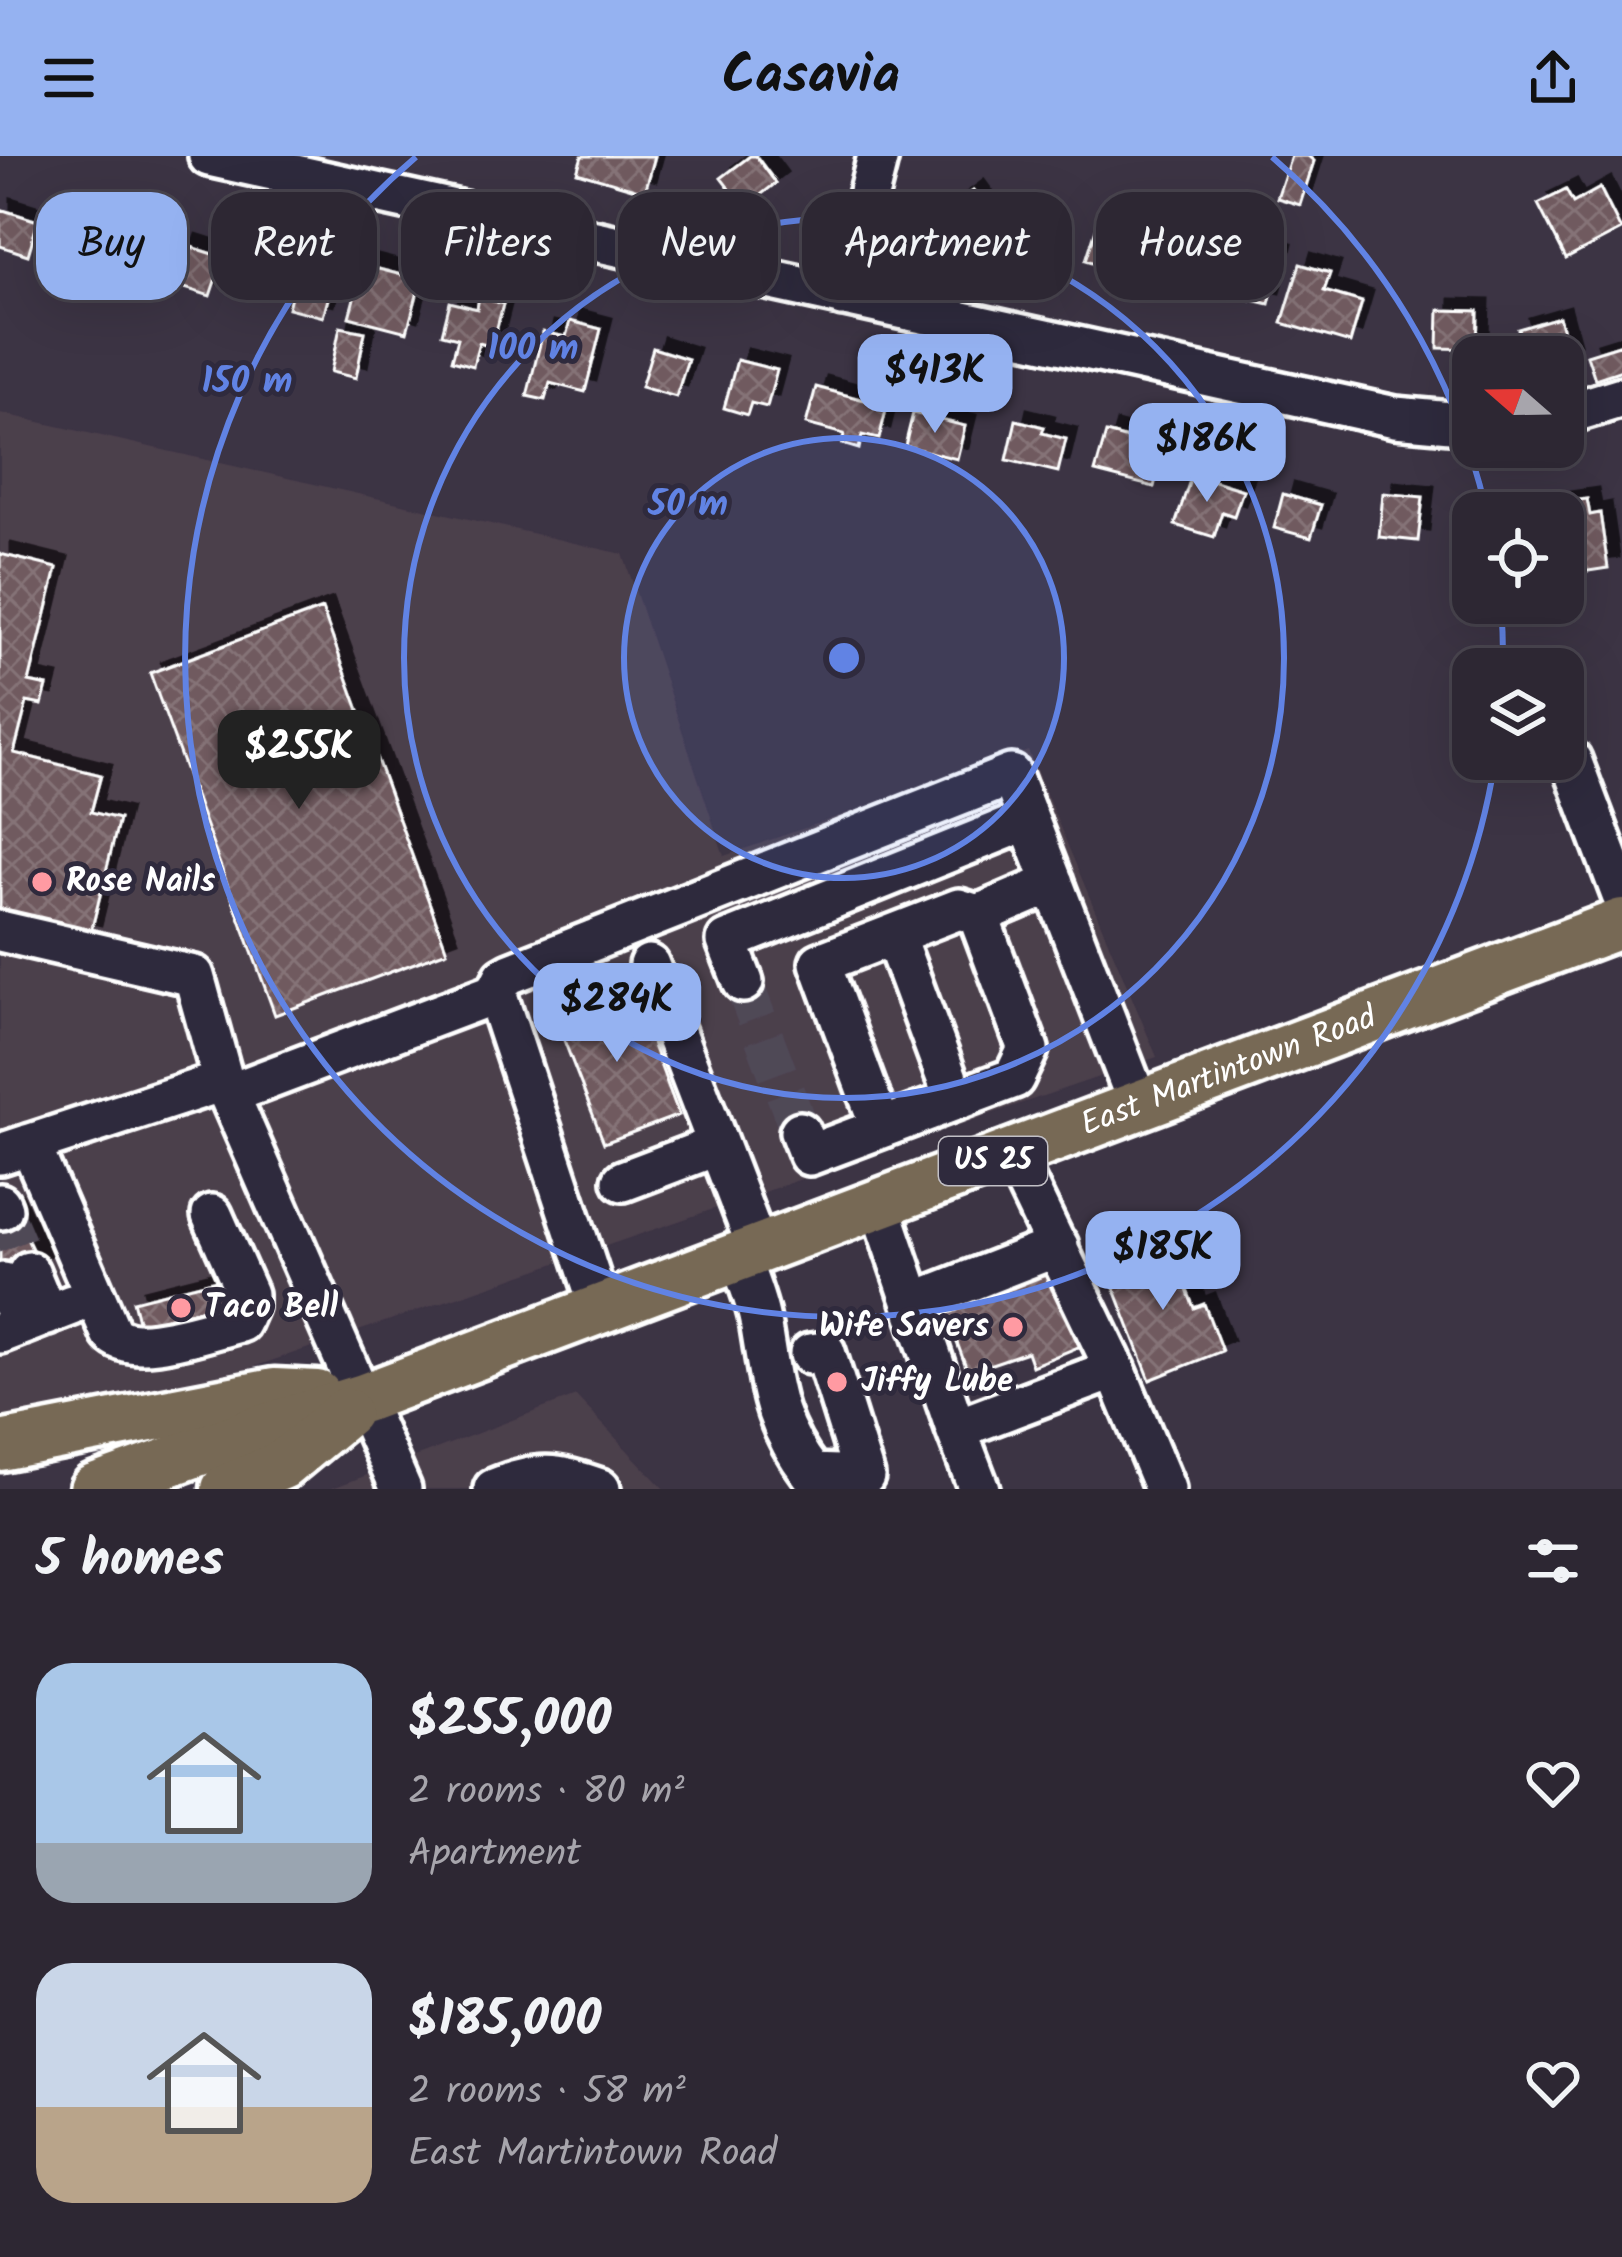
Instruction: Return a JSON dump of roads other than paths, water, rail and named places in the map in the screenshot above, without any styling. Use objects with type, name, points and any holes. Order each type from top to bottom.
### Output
[{"type":"main road","name":"East Martintown Road","points":[[94,1489],[364,1398],[1622,923]]},
{"type":"main road","name":"US 25","points":[[0,1446],[274,1393],[364,1398]]},
{"type":"main road","name":"East Martintown Road","points":[[226,1489],[282,1465],[364,1398]]},
{"type":"street","points":[[209,156],[352,171],[802,286]]},
{"type":"street","points":[[869,192],[878,156]]},
{"type":"street","points":[[861,300],[1396,417],[1452,422]]},
{"type":"street","points":[[1584,409],[1622,397]]},
{"type":"street","points":[[212,1215],[247,1294],[240,1322],[145,1344],[124,1344],[111,1333],[15,1149],[226,1088],[496,993],[504,977],[511,974],[1011,775],[1138,1106]]},
{"type":"street","points":[[1579,780],[1622,895]]},
{"type":"street","points":[[743,982],[728,941],[1028,820]]},
{"type":"street","points":[[820,963],[959,909],[978,915],[1053,883]]},
{"type":"street","points":[[800,911],[881,1128]]},
{"type":"street","points":[[800,1132],[809,1155],[1014,1078],[1028,1049],[978,915]]},
{"type":"street","points":[[0,932],[194,976],[226,1088],[401,1489]]},
{"type":"street","points":[[894,935],[955,1100]]},
{"type":"street","points":[[649,965],[718,1145],[748,1253],[766,1377],[790,1446],[812,1474],[852,1479],[810,1354],[760,1317]]},
{"type":"street","points":[[496,993],[600,1309]]},
{"type":"street","points":[[623,1181],[718,1145]]},
{"type":"street","points":[[1012,1154],[1058,1246],[1151,1485]]},
{"type":"street","points":[[879,1204],[979,1489]]},
{"type":"street","points":[[913,1303],[1058,1246]]},
{"type":"street","points":[[939,1381],[992,1396],[1065,1368],[1107,1372]]},
{"type":"street","points":[[956,1429],[1107,1372]]},
{"type":"street","points":[[494,1489],[528,1476],[559,1474],[600,1489]]},
{"type":"tunnel","points":[[743,982],[800,1132]]},
{"type":"tunnel","points":[[2,1209],[29,1272]]},
{"type":"place","name":"Rose Nails","points":[[42,882]]},
{"type":"place","name":"Taco Bell","points":[[181,1308]]},
{"type":"place","name":"Wife Savers","points":[[1013,1327]]},
{"type":"place","name":"Jiffy Lube","points":[[837,1382]]}]
